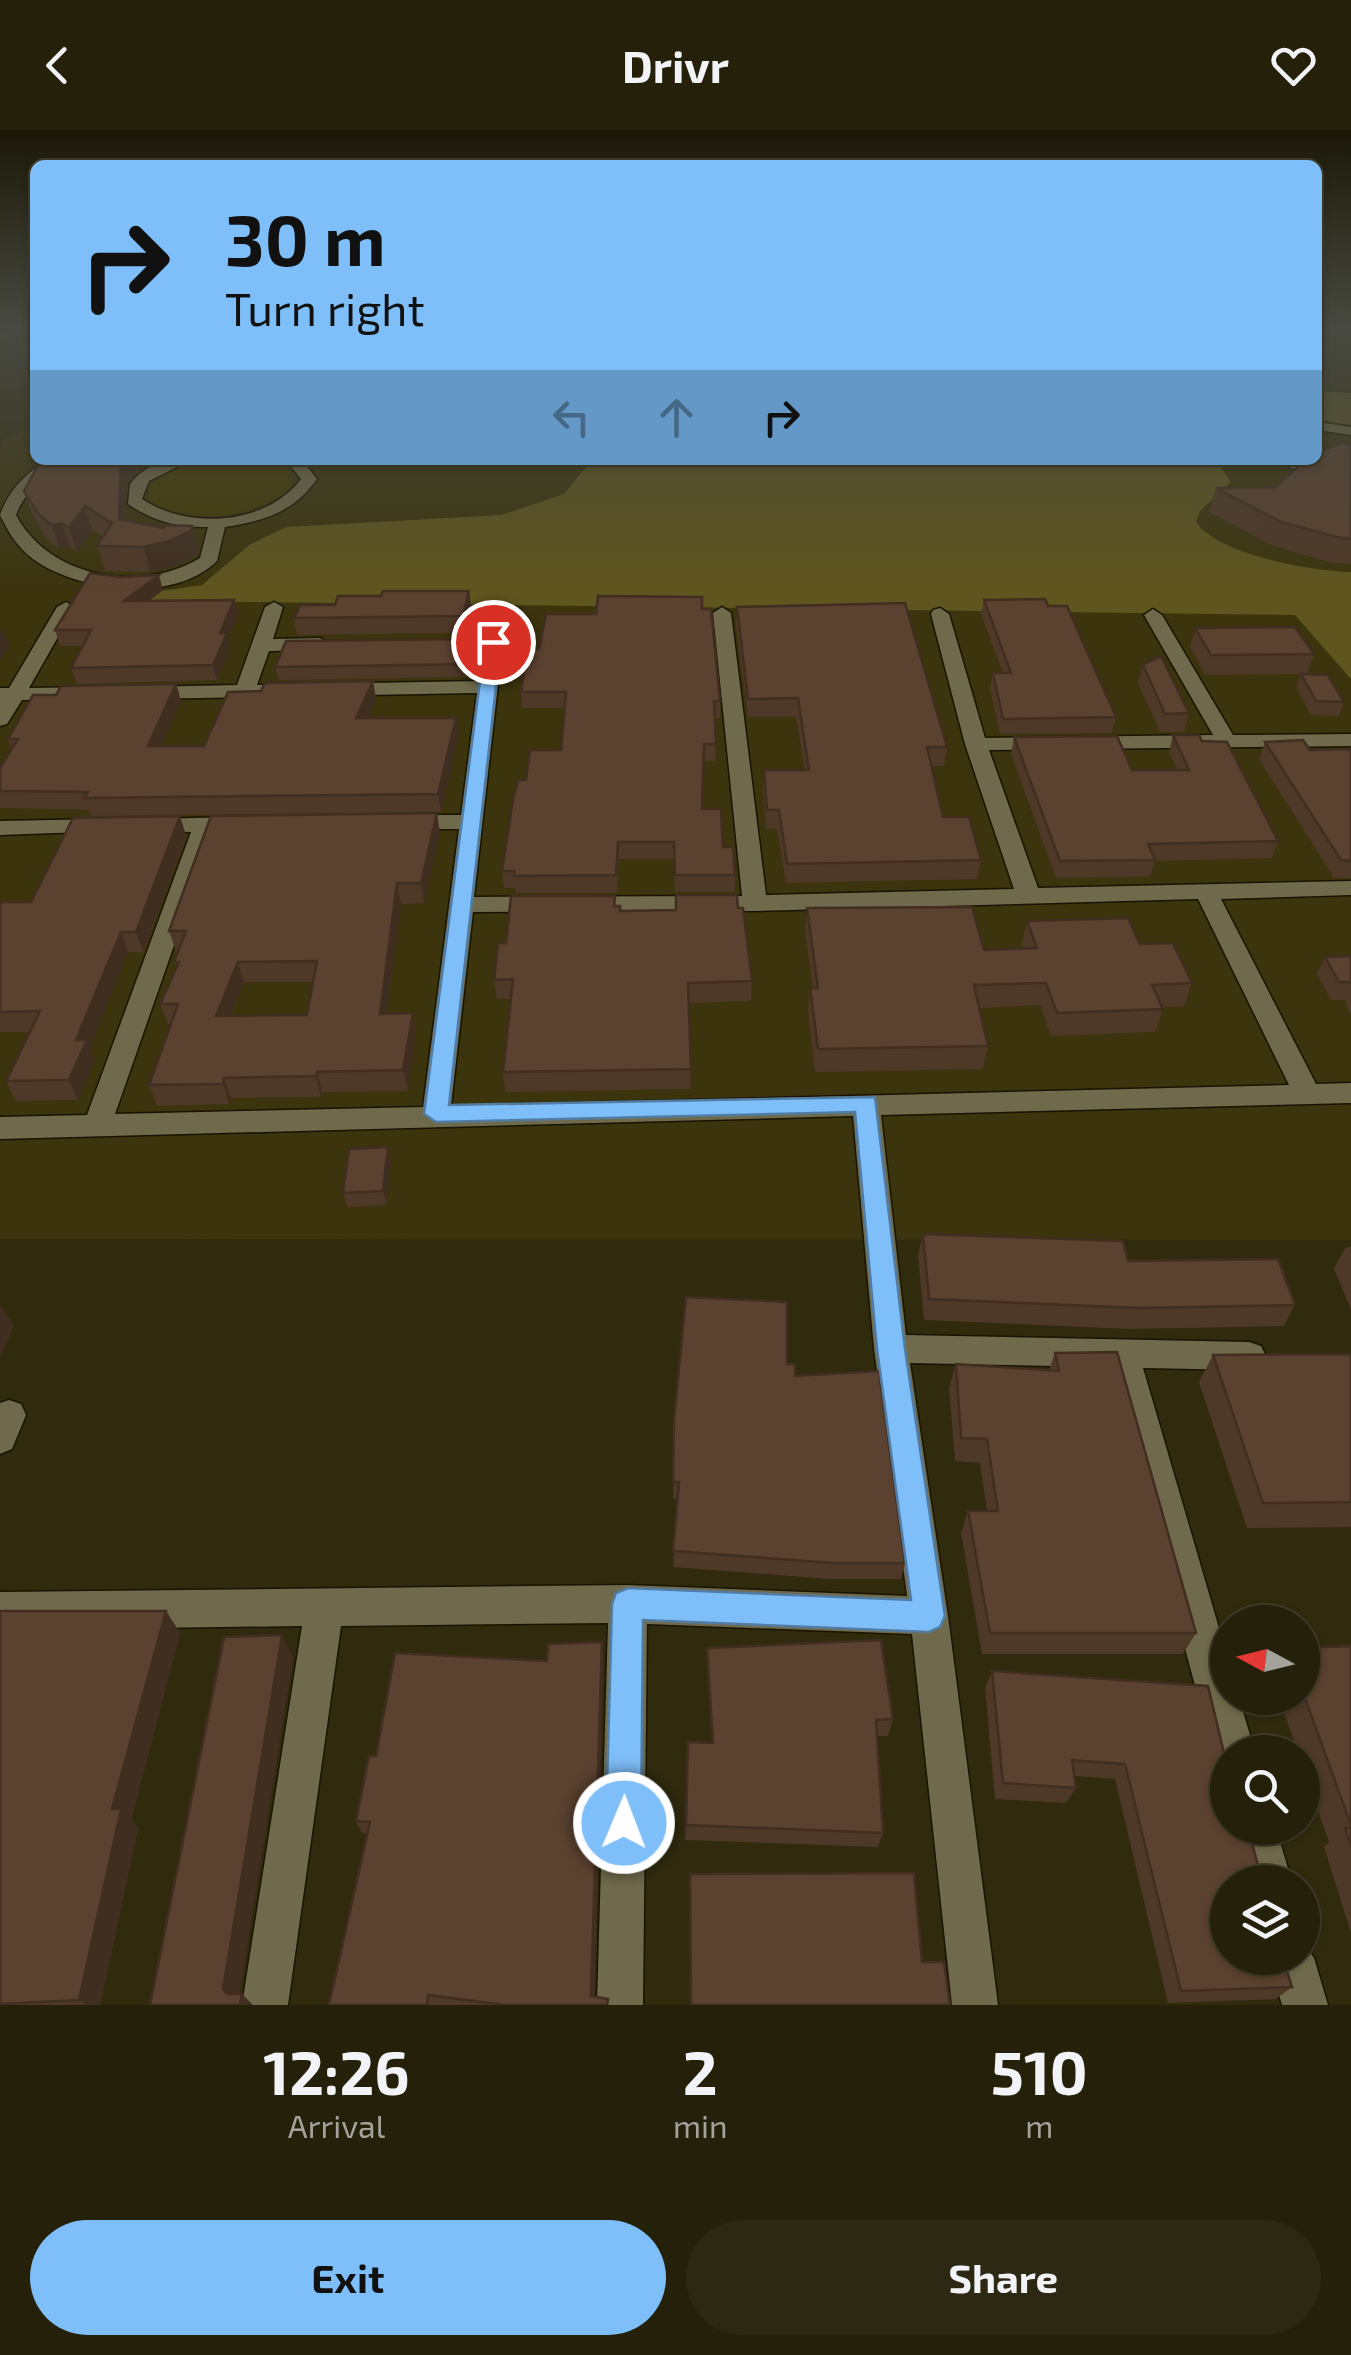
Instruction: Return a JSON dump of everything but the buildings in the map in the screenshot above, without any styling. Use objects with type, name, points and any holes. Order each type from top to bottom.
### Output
[{"type":"street","points":[[1322,427],[1351,431]]},
{"type":"street","points":[[1322,443],[1351,442]]},
{"type":"street","points":[[49,465],[19,492],[8,515],[18,538],[66,570],[126,582],[178,579],[208,561],[218,522]]},
{"type":"street","points":[[172,465],[139,480],[133,490],[134,501],[143,511],[161,518],[218,522],[269,512],[304,492],[310,480],[298,465]]},
{"type":"street","points":[[0,720],[8,694],[66,607]]},
{"type":"street","points":[[245,692],[274,607]]},
{"type":"street","points":[[722,613],[755,904]]},
{"type":"street","points":[[436,1114],[486,687],[483,642],[497,614]]},
{"type":"street","points":[[940,614],[976,744],[1028,894]]},
{"type":"street","points":[[1153,615],[1227,742]]},
{"type":"street","points":[[261,644],[338,644]]},
{"type":"street","points":[[8,694],[486,687]]},
{"type":"street","points":[[976,744],[1351,740]]},
{"type":"street","points":[[378,822],[470,822]]},
{"type":"street","points":[[0,828],[270,823]]},
{"type":"street","points":[[97,1126],[205,825]]},
{"type":"street","points":[[462,906],[755,904],[1351,888]]},
{"type":"street","points":[[1206,892],[1307,1093]]},
{"type":"street","points":[[0,1128],[1351,1093]]},
{"type":"street","points":[[866,1103],[891,1349],[929,1616],[975,2005]]},
{"type":"street","points":[[891,1349],[1275,1357]]},
{"type":"street","points":[[1122,1354],[1229,1735]]},
{"type":"street","points":[[0,1611],[628,1604],[929,1616]]},
{"type":"street","points":[[620,2005],[628,1604]]},
{"type":"street","points":[[265,2005],[324,1610]]},
{"type":"street","points":[[1297,1975],[1305,2005]]},
{"type":"shaded area","points":[[1322,418],[1351,418],[1351,1240],[0,1239],[0,449],[6,438],[30,429],[30,465],[1322,465]]},
{"type":"shaded area","points":[[1322,418],[1351,418],[1351,425],[1322,421]]},
{"type":"shaded area","points":[[276,465],[289,471],[292,486],[280,496],[243,512],[199,517],[178,514],[148,498],[154,481],[179,467]]},
{"type":"shaded area","points":[[588,465],[1219,465],[1231,482],[1200,511],[1196,522],[1207,534],[1268,559],[1351,572],[1351,679],[1295,615],[102,600],[202,585],[249,545],[286,527],[501,515],[564,494]]},
{"type":"route","points":[[493,642],[436,1114],[866,1103],[891,1349],[929,1616],[628,1604],[624,1823]]}]
